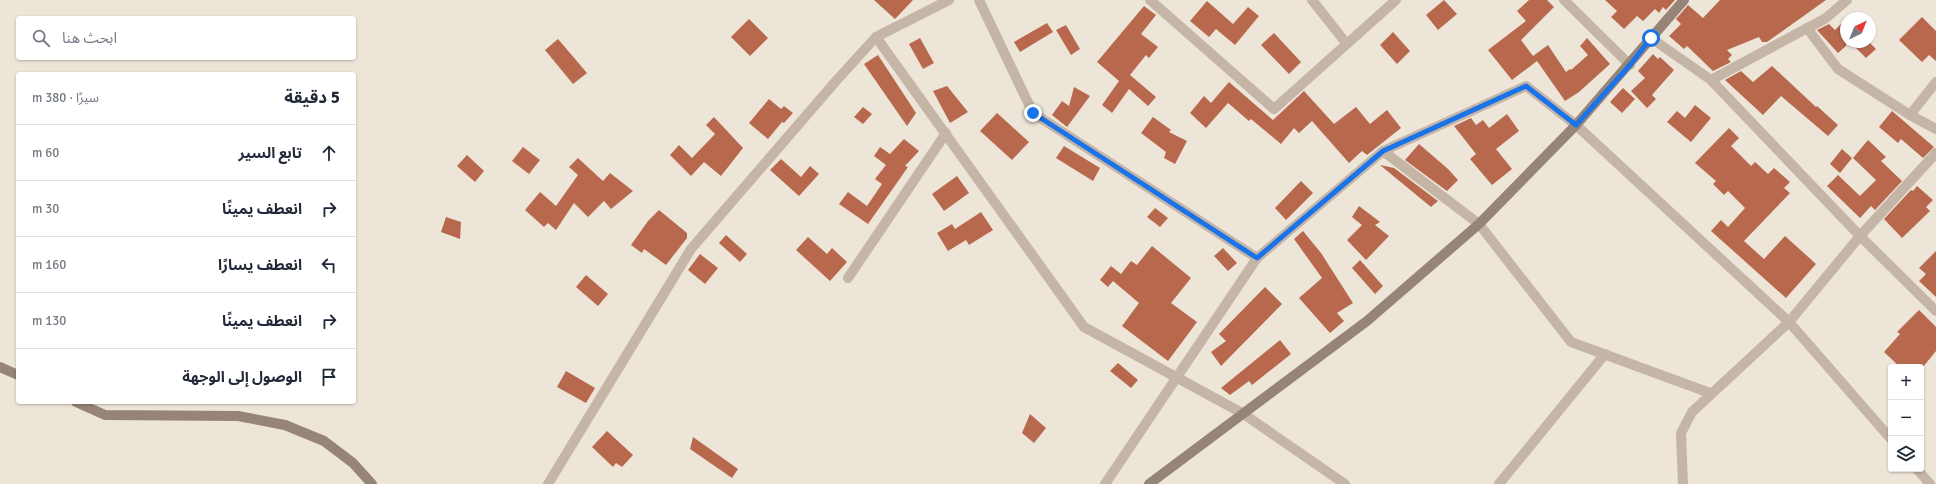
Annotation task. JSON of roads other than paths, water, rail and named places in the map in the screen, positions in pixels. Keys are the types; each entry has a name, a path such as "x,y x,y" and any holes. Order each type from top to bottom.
{"street":[{"path":"548,484 691,249 836,81 876,37 949,0"},
{"path":"979,0 1033,113 1257,258"},
{"path":"1150,0 1274,109 1346,43 1396,0"},
{"path":"1312,0 1346,43"},
{"path":"1564,0 1630,65"},
{"path":"1149,484 1367,321 1479,224 1576,125 1630,65 1684,0"},
{"path":"1711,80 1826,18 1847,0"},
{"path":"1807,28 1838,70 1910,115 1936,129"},
{"path":"876,37 1084,327 1242,413 1345,484"},
{"path":"1651,38 1711,80 1860,236 1936,311"},
{"path":"1910,115 1936,82"},
{"path":"1105,484 1257,258 1383,151 1526,86 1576,125 1789,322 1888,436"},
{"path":"848,278 946,134"},
{"path":"1383,151 1479,224 1571,342 1710,393"},
{"path":"1683,484 1681,433 1692,412 1710,393 1789,322 1860,236 1936,153"},
{"path":"1499,484 1605,354"},
{"path":"0,367 16,374"},
{"path":"80,404 105,415 238,416 285,424 324,440 353,462 372,484"},
{"path":"1920,472 1930,484"}]}
